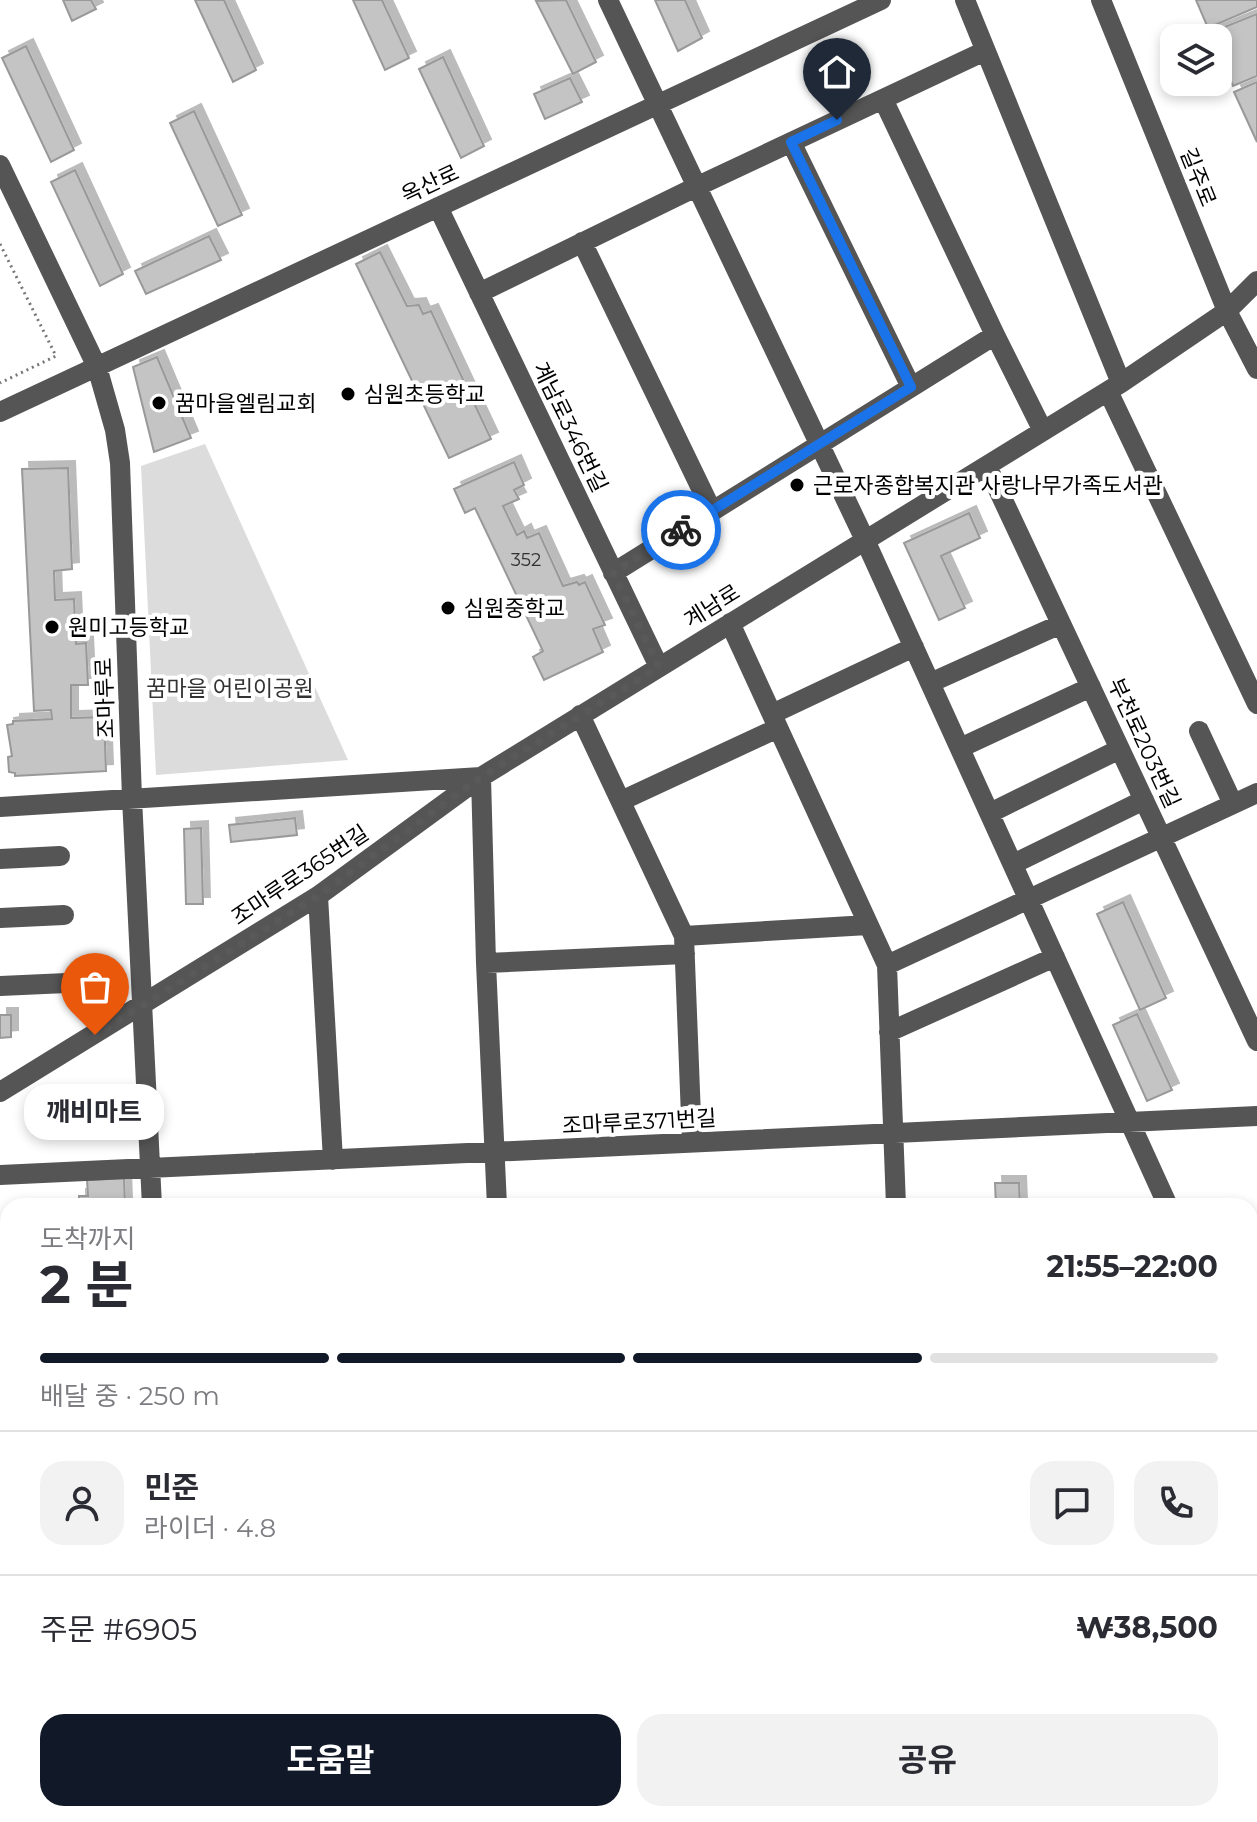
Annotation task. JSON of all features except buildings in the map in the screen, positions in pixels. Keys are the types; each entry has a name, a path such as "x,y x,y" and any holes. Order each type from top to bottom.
{"street":[{"path":"608,0 865,540 1164,1198"},
{"path":"965,0 1115,387 1257,704"},
{"name":"길주로","path":"1101,0 1227,311 1257,369"},
{"name":"옥산로","path":"0,412 867,3"},
{"path":"479,293 985,51"},
{"path":"883,99 1043,431"},
{"path":"791,142 911,387"},
{"name":"조마루로","path":"0,165 97,367 115,430 120,463 152,1198"},
{"name":"계남로346번길","path":"438,207 659,667"},
{"path":"582,242 712,511"},
{"name":"계남로","path":"0,807 481,777 1115,387 1227,311 1257,281"},
{"path":"613,573 995,335"},
{"name":"부천로203번길","path":"987,466 1257,1041"},
{"path":"730,623 887,965 896,1198"},
{"path":"930,683 1061,624"},
{"path":"621,801 914,647"},
{"path":"960,748 1091,687"},
{"path":"580,715 684,945 692,1143"},
{"path":"1199,731 1233,804"},
{"path":"990,813 1120,749"},
{"path":"481,777 497,1198"},
{"name":"조마루로365번길","path":"0,1092 318,896 481,777"},
{"path":"887,965 1257,793"},
{"path":"1013,864 1144,800"},
{"path":"0,859 60,856"},
{"path":"318,896 333,1160"},
{"path":"0,918 64,915"},
{"path":"486,963 593,959 684,945 868,925"},
{"path":"889,1032 1055,957"},
{"path":"0,986 89,982"},
{"name":"조마루로371번길","path":"0,1175 1257,1116"}],"path":[{"path":"0,244 56,356 0,383"}],"green space":[{"name":"꿈마을 어린이공원","path":"205,444 348,760 156,775 141,466"}],"way so far":[{"path":"95,1035 318,896 481,777 659,667 613,573 681,530"}],"place":[{"name":"심원초등학교","path":"348,394"},
{"name":"꿈마을엘림교회","path":"159,403"},
{"name":"근로자종합복지관 사랑나무가족도서관","path":"797,485"},
{"name":"심원중학교","path":"448,608"},
{"name":"원미고등학교","path":"52,627"},
{"name":"깨비마트","path":"95,1035"}],"route":[{"path":"681,530 911,387 791,142 837,120"}]}
